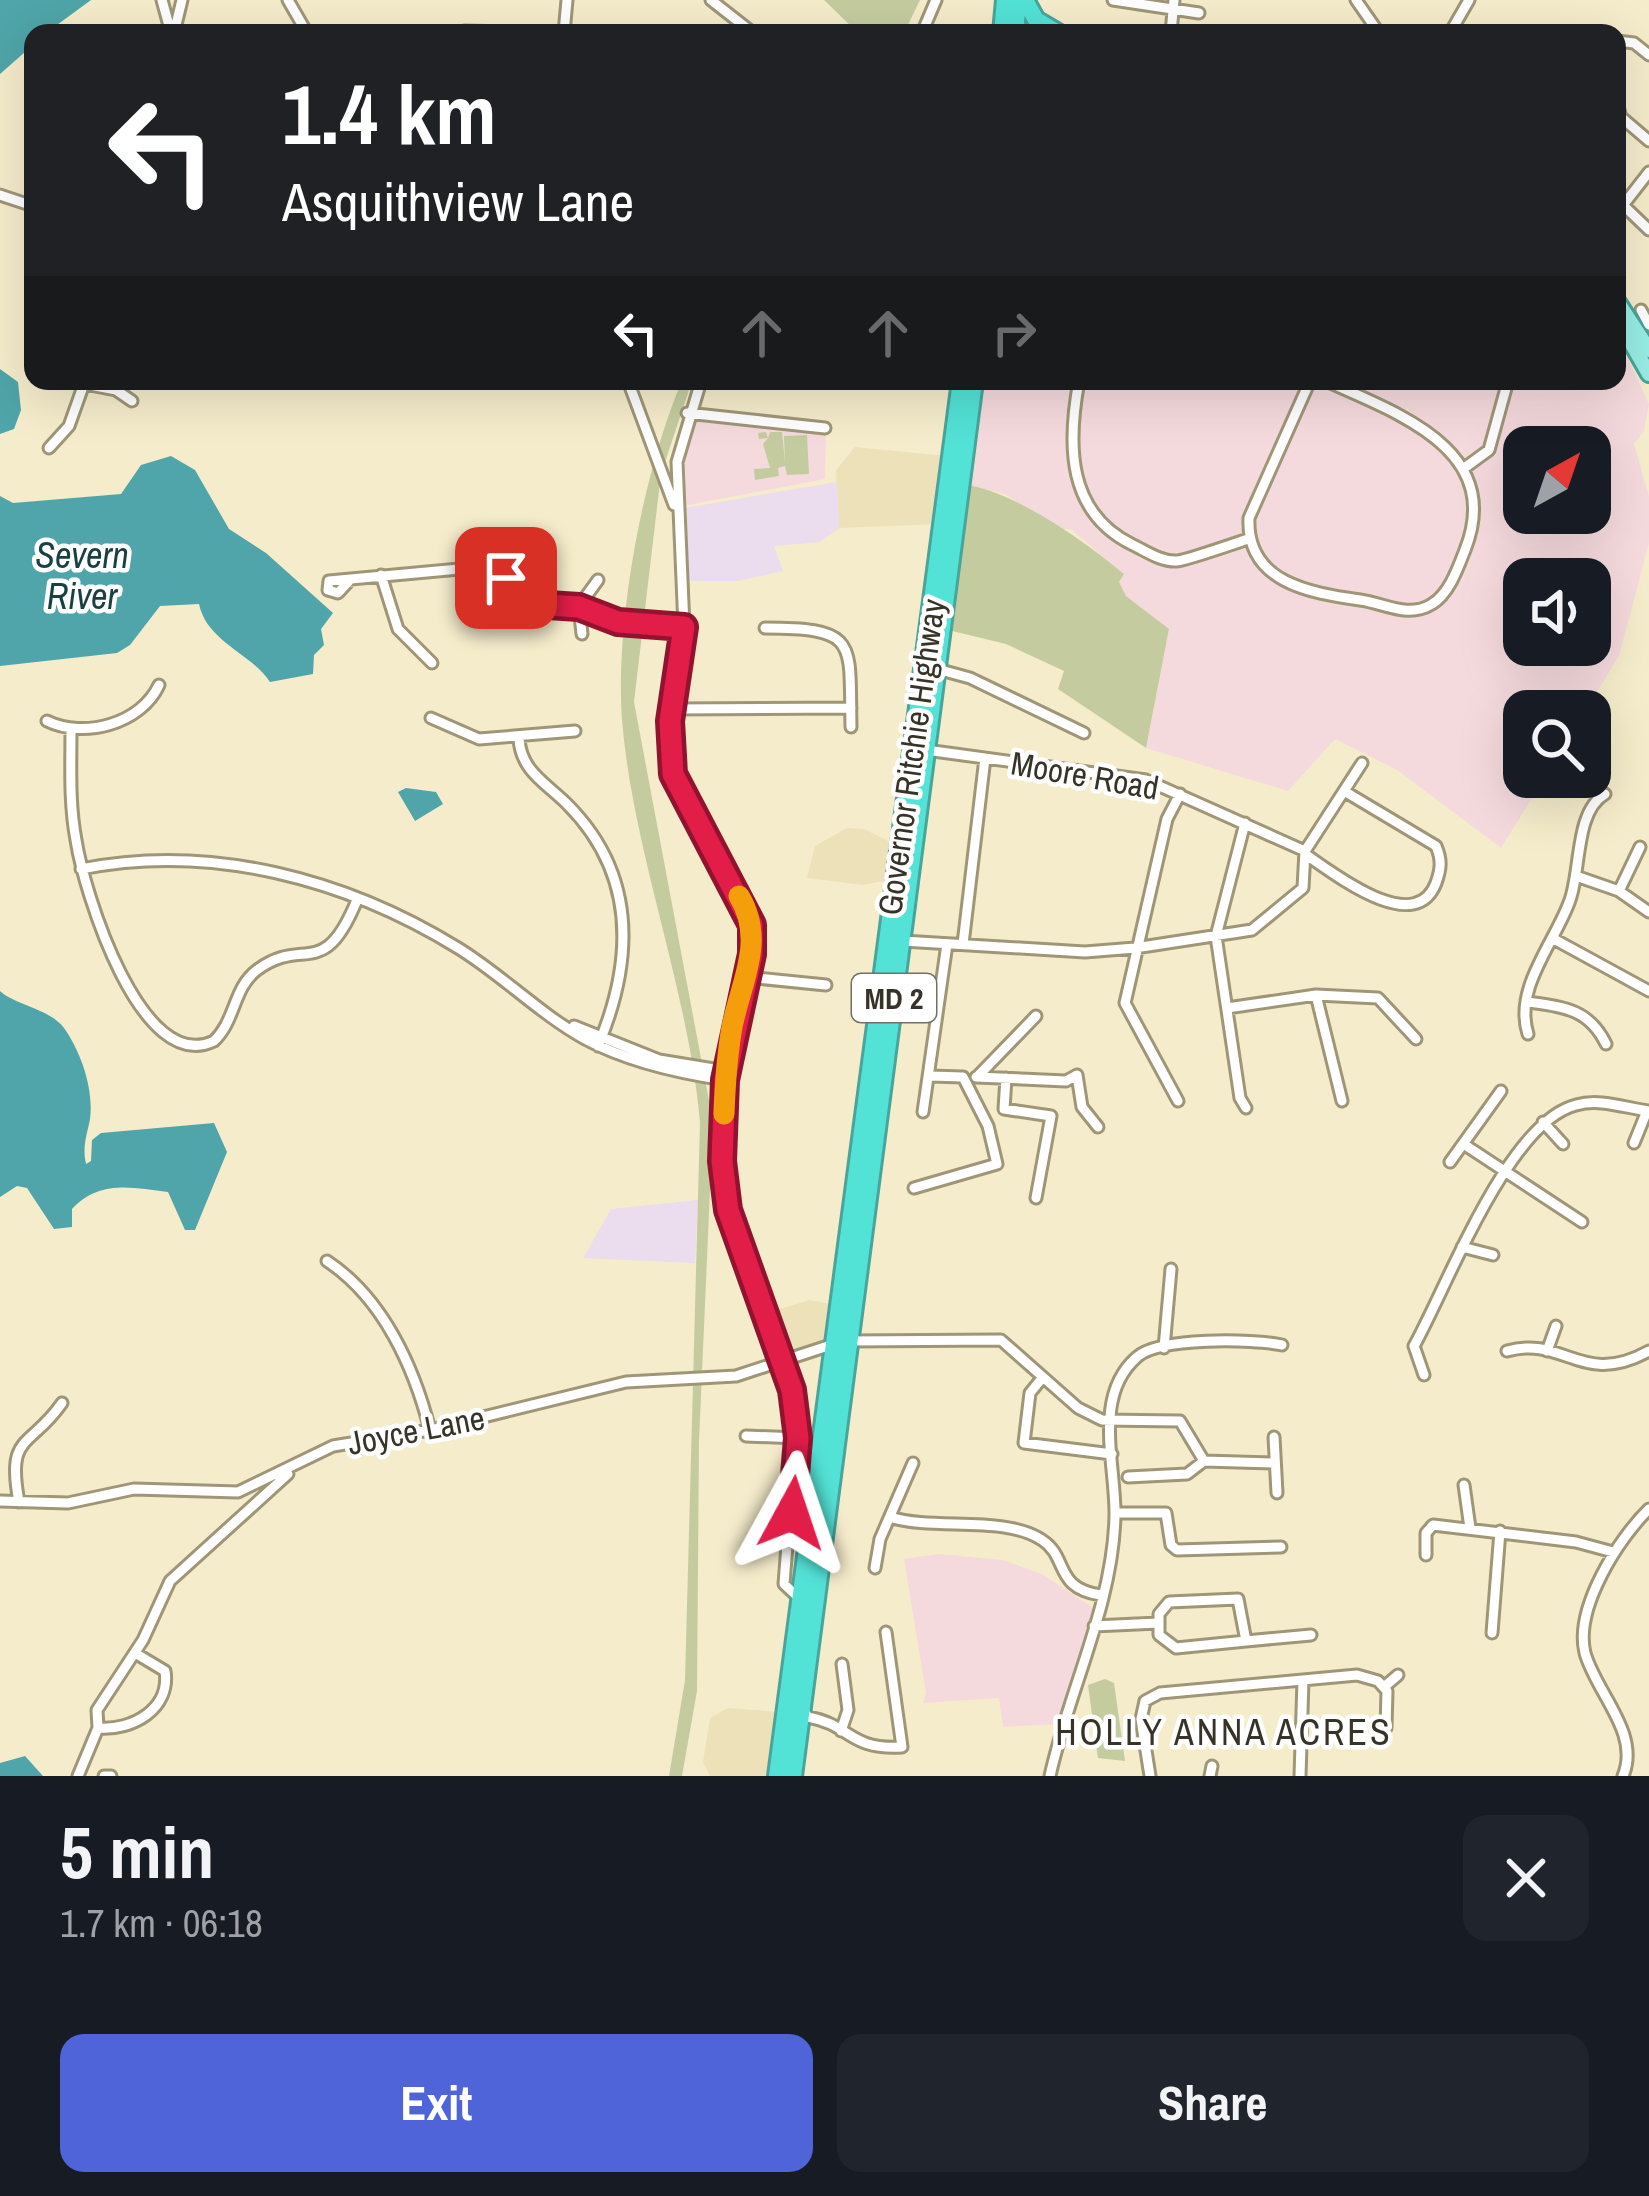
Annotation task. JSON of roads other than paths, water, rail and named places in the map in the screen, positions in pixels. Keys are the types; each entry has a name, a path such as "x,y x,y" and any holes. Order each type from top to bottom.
{"highway":[{"path":"1021,0 1043,24"},
{"name":"Governor Ritchie Highway","path":"777,1776 841,1342 927,696 960,390"},
{"name":"Governor Ritchie Highway","path":"841,1342 840,1302 881,1039 902,941 926,750 927,696 937,669 973,390"},
{"path":"793,1776 845,1370 841,1342"},
{"path":"801,1599 812,1615"}],"main road":[{"path":"1626,318 1649,374"}],"street":[{"path":"711,0 742,24"},
{"path":"1113,0 1174,6 1199,14"},
{"path":"1626,201 1649,172"},
{"path":"1641,310 1649,326"},
{"path":"49,448 69,426 82,390"},
{"path":"116,390 132,401"},
{"path":"631,390 680,520"},
{"path":"697,390 677,462 684,627 671,709 671,763 680,796 752,925 726,1076 724,1197 781,1358 798,1438 784,1584 801,1599"},
{"path":"1078,390 1071,444 1077,480 1099,524 1164,560 1180,562 1209,547 1248,539"},
{"path":"1306,390 1249,518 1248,539 1271,572 1310,595 1410,610 1430,606 1448,587 1471,532 1472,510 1463,469 1424,428 1345,390"},
{"path":"1463,469 1489,450 1506,390"},
{"path":"687,413 825,428"},
{"path":"661,466 677,462"},
{"path":"350,580 489,568 532,604 579,607 618,622 684,627"},
{"path":"382,574 398,629 432,663"},
{"path":"581,634 579,607 598,580"},
{"path":"766,628 824,630 842,642 850,660 851,727"},
{"path":"937,669 970,679 1084,733"},
{"path":"47,722 71,728 111,724 152,700 158,685"},
{"path":"671,709 851,708"},
{"path":"431,718 478,739 575,731"},
{"path":"71,728 70,803 81,869 104,939 161,1031 193,1047 224,1032 244,983 261,967 310,956 337,940 358,900"},
{"path":"518,739 528,770 594,838 622,899 622,979 600,1042"},
{"name":"Moore Road","path":"926,750 1146,780 1305,853 1344,881 1399,905 1421,902 1433,890 1441,862 1436,846 1344,791"},
{"path":"963,944 986,758"},
{"path":"902,941 1085,952 1252,929 1303,888 1305,853 1362,763"},
{"path":"1178,1101 1125,1003 1167,819 1180,794"},
{"path":"1528,1034 1528,1002 1576,876 1587,819 1602,798"},
{"path":"1245,823 1216,936 1240,1098 1246,1108"},
{"path":"1619,891 1640,847"},
{"path":"81,869 137,858 190,859 296,877 432,932 600,1042 658,1063 726,1076"},
{"path":"1576,876 1619,891 1649,911"},
{"path":"1552,938 1649,991"},
{"path":"923,1112 947,944"},
{"path":"746,977 826,986"},
{"path":"1227,1008 1316,995 1378,998 1416,1039"},
{"path":"1316,995 1342,1100"},
{"path":"1528,1002 1574,1009 1590,1018 1606,1045"},
{"path":"976,1077 1036,1016"},
{"path":"930,1076 1066,1081 1077,1075 1082,1107 1098,1127"},
{"path":"914,1188 997,1164 988,1126 963,1078"},
{"path":"1006,1078 1004,1109 1052,1116 1036,1198"},
{"path":"1450,1162 1501,1090"},
{"path":"1424,1375 1414,1346 1462,1247 1543,1122 1578,1104 1648,1111 1634,1143"},
{"path":"1543,1122 1563,1144"},
{"path":"1465,1145 1582,1222"},
{"path":"1462,1247 1493,1256"},
{"path":"327,1261 376,1306 406,1361 430,1430"},
{"path":"1164,1348 1171,1269"},
{"path":"1547,1351 1556,1326"},
{"name":"Joyce Lane","path":"0,1502 68,1503 134,1490 238,1492 289,1472 333,1446 430,1430 626,1382 736,1376 841,1342 1001,1340 1078,1408 1109,1421"},
{"path":"1050,1776 1101,1595 1115,1513 1109,1421 1114,1396 1133,1359 1164,1348 1244,1340 1282,1345"},
{"path":"1508,1351 1529,1345 1579,1363 1614,1366 1649,1351"},
{"path":"1043,1377 1030,1393 1024,1443 1112,1454"},
{"path":"19,1502 13,1470 22,1439 62,1402"},
{"path":"1109,1421 1180,1421 1204,1461"},
{"path":"746,1436 798,1438"},
{"path":"1274,1438 1277,1493"},
{"path":"0,1458 13,1470"},
{"path":"1128,1478 1187,1474 1204,1461 1276,1463"},
{"path":"874,1568 913,1463"},
{"path":"78,1776 98,1728 97,1710 135,1653 176,1573 289,1472"},
{"path":"1464,1485 1470,1528"},
{"path":"1623,1776 1628,1745 1583,1641 1613,1552 1649,1509"},
{"path":"1115,1513 1166,1513 1171,1545 1177,1550 1281,1547"},
{"path":"890,1516 914,1525 1025,1533 1045,1541 1068,1581 1084,1593 1101,1595"},
{"path":"1426,1555 1426,1533 1433,1526 1500,1532 1613,1552"},
{"path":"1492,1633 1500,1532"},
{"path":"1246,1641 1242,1604 1236,1599 1172,1601 1162,1609 1159,1635 1173,1648 1311,1635"},
{"path":"1094,1626 1158,1623"},
{"path":"798,1736 809,1724 841,1731 867,1747 902,1747 886,1632"},
{"path":"98,1728 146,1717 162,1700 165,1671 135,1653"},
{"path":"841,1731 848,1710 842,1664"},
{"path":"1150,1776 1141,1719 1152,1696 1358,1675 1384,1687 1391,1705 1386,1728"},
{"path":"1384,1687 1398,1675"},
{"path":"1303,1680 1305,1775"},
{"path":"802,1708 808,1717 834,1722 841,1731"}],"water":[{"path":"0,0 91,0 58,24 24,24 24,53 0,74"},
{"path":"0,369 18,382 21,410 14,429 0,434"},
{"name":"Severn River","path":"171,456 195,470 229,529 266,553 333,613 321,629 324,645 314,655 313,674 270,682 220,638 199,604 160,606 130,645 117,653 0,666 0,496 13,503 121,494 141,465"},
{"path":"406,788 436,792 443,804 415,821 398,792"},
{"path":"0,991 58,1022 76,1048 90,1096 86,1164 91,1161 92,1140 101,1133 214,1123 227,1152 195,1230 185,1230 168,1192 128,1188 93,1193 72,1209 72,1227 54,1229 27,1188 17,1186 0,1197"},
{"path":"25,1756 43,1776 0,1776 0,1763"}],"district":[{"name":"HOLLY ANNA ACRES","path":"1224,1732"}]}
